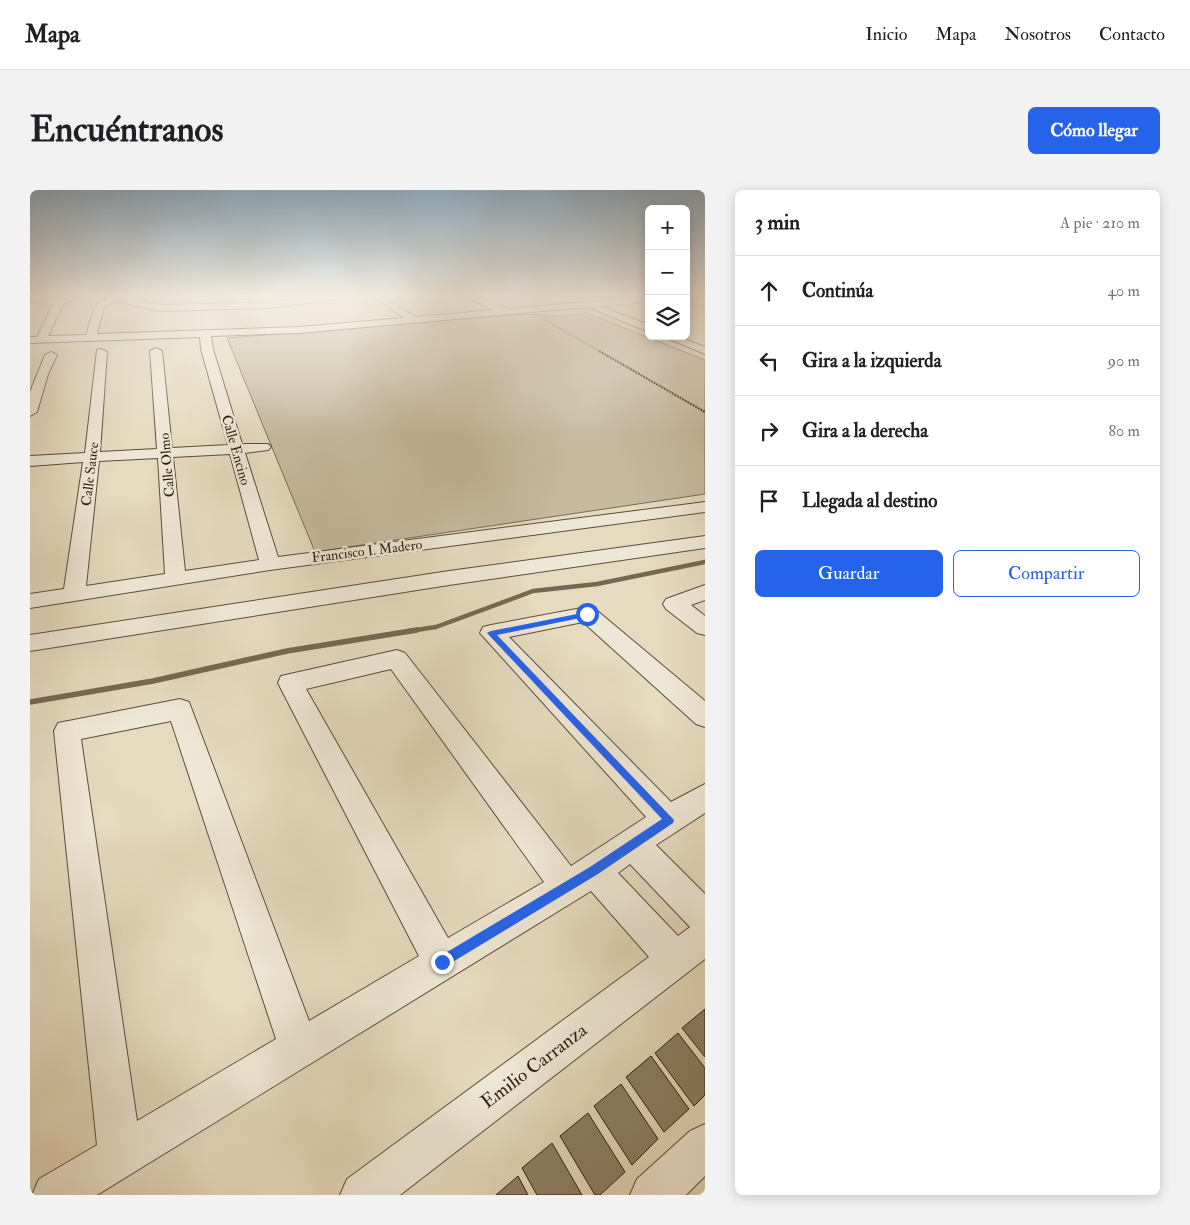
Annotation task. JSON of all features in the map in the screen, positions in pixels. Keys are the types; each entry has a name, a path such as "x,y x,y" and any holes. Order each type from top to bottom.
{"street":[{"path":"188,342 203,344 211,342"},
{"path":"683,342 702,349"},
{"name":"Calle Encino","path":"203,344 270,564"},
{"name":"Calle Olmo","path":"155,351 166,453 176,579"},
{"name":"Calle Sauce","path":"74,595 92,457 101,352"},
{"path":"30,412 36,375 55,354 37,356"},
{"path":"30,461 263,448"},
{"name":"Francisco I. Madero","path":"30,601 270,564 705,507"},
{"path":"30,642 449,578 705,542"},
{"path":"705,592 674,604 705,627"},
{"path":"670,820 491,633 587,614 705,716"},
{"path":"442,962 290,683 397,659 580,879 690,948"},
{"path":"120,1155 67,731 180,709 299,1048"},
{"path":"55,1195 580,879 632,843 705,797"},
{"path":"632,843 705,918"},
{"name":"Emilio Carranza","path":"363,1195 690,948"},
{"path":"653,1195 705,1146"}],"path":[{"path":"584,342 705,412"}],"shaded area":[{"path":"229,342 660,342 705,360 705,494 315,552"}],"building":[{"path":"705,1009 705,1057 682,1028"},
{"path":"678,1033 705,1068 705,1095 694,1106 655,1053"},
{"path":"651,1056 689,1109 664,1132 626,1077"},
{"path":"621,1084 658,1139 632,1165 594,1106"},
{"path":"588,1113 625,1172 600,1195 595,1195 560,1136"},
{"path":"552,1143 582,1195 537,1195 522,1168"},
{"path":"518,1176 528,1195 496,1195"}],"waterway":[{"path":"409,631 436,627 533,591 597,584 705,562"},
{"path":"30,702 153,681 287,651 417,630"}],"route":[{"path":"442,962 594,871 632,843 670,820 491,633 587,614"}]}
